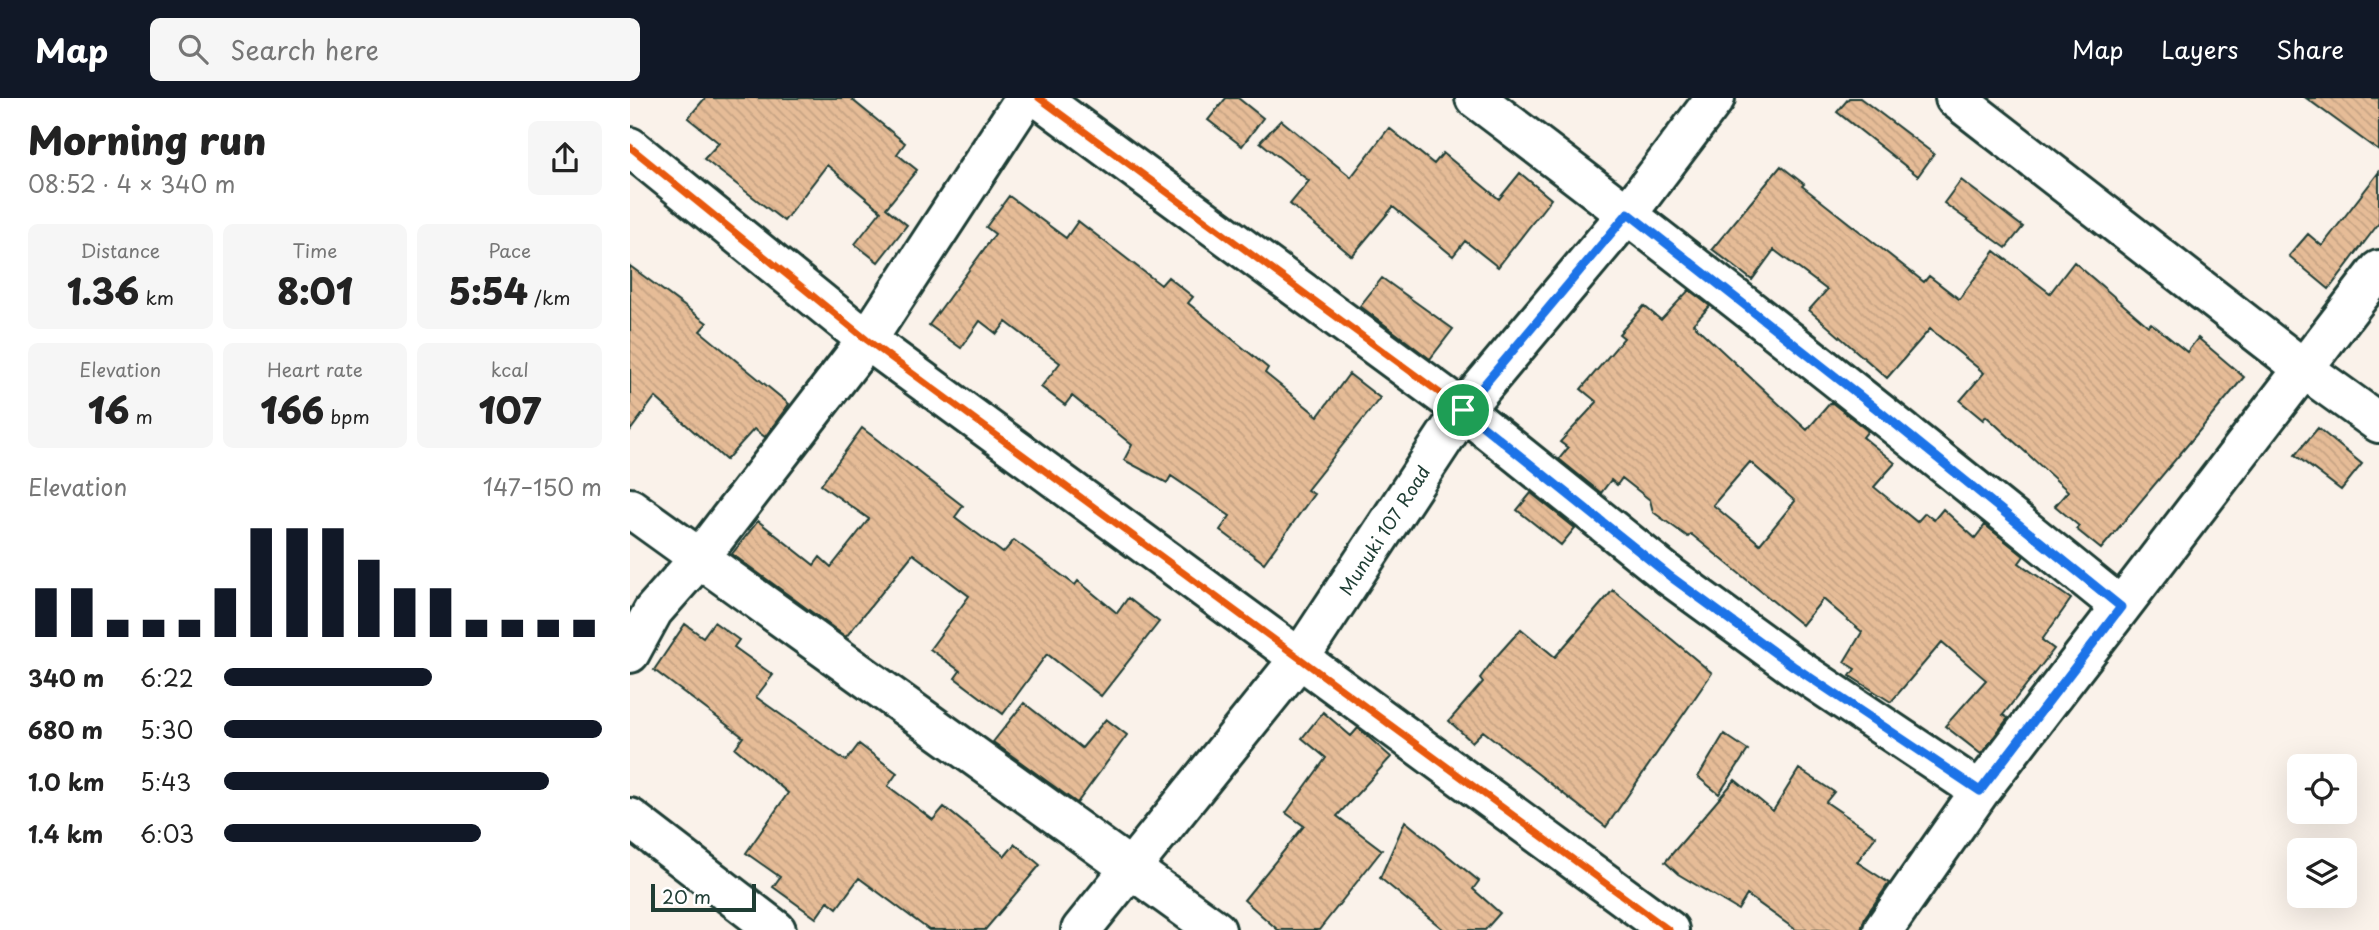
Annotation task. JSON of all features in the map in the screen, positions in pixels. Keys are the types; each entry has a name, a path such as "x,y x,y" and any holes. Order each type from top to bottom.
{"street":[{"path":"630,653 653,611 698,560 867,340 1024,98"},
{"path":"1039,98 1463,410 1671,577 1793,666 1980,791"},
{"path":"1475,98 1628,213 1883,414 2121,607"},
{"name":"Munuki 107 Road","path":"1081,930 1299,659 1463,410 1628,213 1715,98"},
{"path":"1955,98 2304,369 2379,423"},
{"path":"630,147 867,340 1669,930"},
{"path":"1883,930 1980,791 2379,270"},
{"path":"630,508 698,560 1216,930"},
{"path":"630,818 776,930"}],"building":[{"path":"705,98 850,98 905,143 897,154 917,170 886,208 907,225 878,262 855,244 881,211 827,165 784,221 704,159 719,143 688,118"},
{"path":"1226,98 1238,98 1263,118 1242,146 1208,120"},
{"path":"1849,98 1860,98 1934,154 1918,176 1837,112"},
{"path":"2306,98 2379,98 2379,151"},
{"path":"1281,120 1351,177 1389,128 1434,164 1443,153 1499,199 1520,173 1551,199 1498,267 1465,241 1453,256 1393,207 1352,256 1290,204 1309,181 1260,142"},
{"path":"1781,166 1804,184 1802,186 1924,282 1929,276 1959,299 1995,251 2050,293 2074,262 2148,326 2151,323 2187,352 2198,338 2244,377 2101,549 2076,529 2079,526 2055,506 2068,491 1986,416 1983,420 1960,401 1984,373 1930,329 1887,378 1809,310 1827,290 1774,250 1752,280 1712,249"},
{"path":"2379,172 2379,223 2329,289 2289,256 2308,234 2322,246"},
{"path":"1961,180 2023,227 2006,248 1944,203"},
{"path":"1009,196 1066,238 1078,221 1161,285 1168,277 1193,297 1188,303 1268,368 1265,373 1318,416 1349,374 1380,398 1307,490 1314,494 1264,563 1220,530 1230,516 1171,476 1167,483 1124,460 1132,445 1072,396 1065,405 1041,387 1060,363 1006,322 997,334 980,321 961,348 929,325 995,234 986,227"},
{"path":"630,266 707,323 700,331 789,404 765,437 754,429 726,460 655,397 630,431"},
{"path":"1382,278 1453,329 1430,359 1360,306"},
{"path":"1689,290 1710,306 1693,324 1807,430 1831,402 1868,431 1863,437 1895,463 1874,487 1917,522 1925,513 1934,520 1943,509 1975,538 1985,525 2024,556 2019,563 2071,599 2042,640 2054,649 2003,715 2008,718 1981,754 1945,726 1986,680 1942,642 1891,702 1850,676 1855,669 1844,662 1862,632 1823,599 1802,625 1691,534 1688,537 1653,512 1650,500 1622,478 1617,485 1611,480 1601,493 1559,459 1568,448 1560,442 1597,402 1581,389 1624,338 1619,334 1644,306 1661,320","holes":["1750,462 1795,501 1760,544 1713,505"]},
{"path":"862,428 963,506 955,517 1003,553 1014,540 1075,585 1078,581 1117,613 1128,598 1159,622 1101,696 1047,654 1003,714 955,678 960,671 930,649 969,596 913,554 846,637 732,554 758,521 814,565 820,557 831,567 869,519 821,485"},
{"path":"2318,428 2362,464 2341,490 2295,455"},
{"path":"1531,493 1575,528 1561,545 1517,510"},
{"path":"1613,590 1712,673 1606,827 1483,731 1472,742 1449,721 1483,682 1480,678 1521,629 1555,657"},
{"path":"714,622 739,640 734,647 773,675 756,697 846,761 859,744 897,773 888,786 933,820 944,807 1005,856 1015,844 1040,865 985,930 929,930 859,878 837,908 828,901 816,918 773,887 780,877 746,853 788,793 735,748 743,737 654,670 685,624 703,637"},
{"path":"1024,703 1082,748 1106,719 1127,735 1077,803 993,742"},
{"path":"1323,712 1351,736 1358,728 1391,757 1337,816 1382,850 1319,930 1278,930 1244,900 1304,826 1286,813 1326,758 1302,738"},
{"path":"1724,734 1748,750 1719,794 1698,777"},
{"path":"1799,769 1834,792 1826,802 1876,836 1857,862 1889,883 1865,917 1861,930 1796,930 1747,895 1738,910 1678,874 1665,862 1735,780 1773,811"},
{"path":"1405,821 1479,881 1473,889 1500,913 1485,930 1444,930 1380,878"}],"cycle path":[{"path":"1039,98 1463,410 1671,577 1793,666 1980,791"},
{"path":"630,147 867,340 1669,930"}],"route":[{"path":"1628,213 1883,414 2121,607 1980,791 1793,666 1671,577 1463,410 1628,213"}]}
